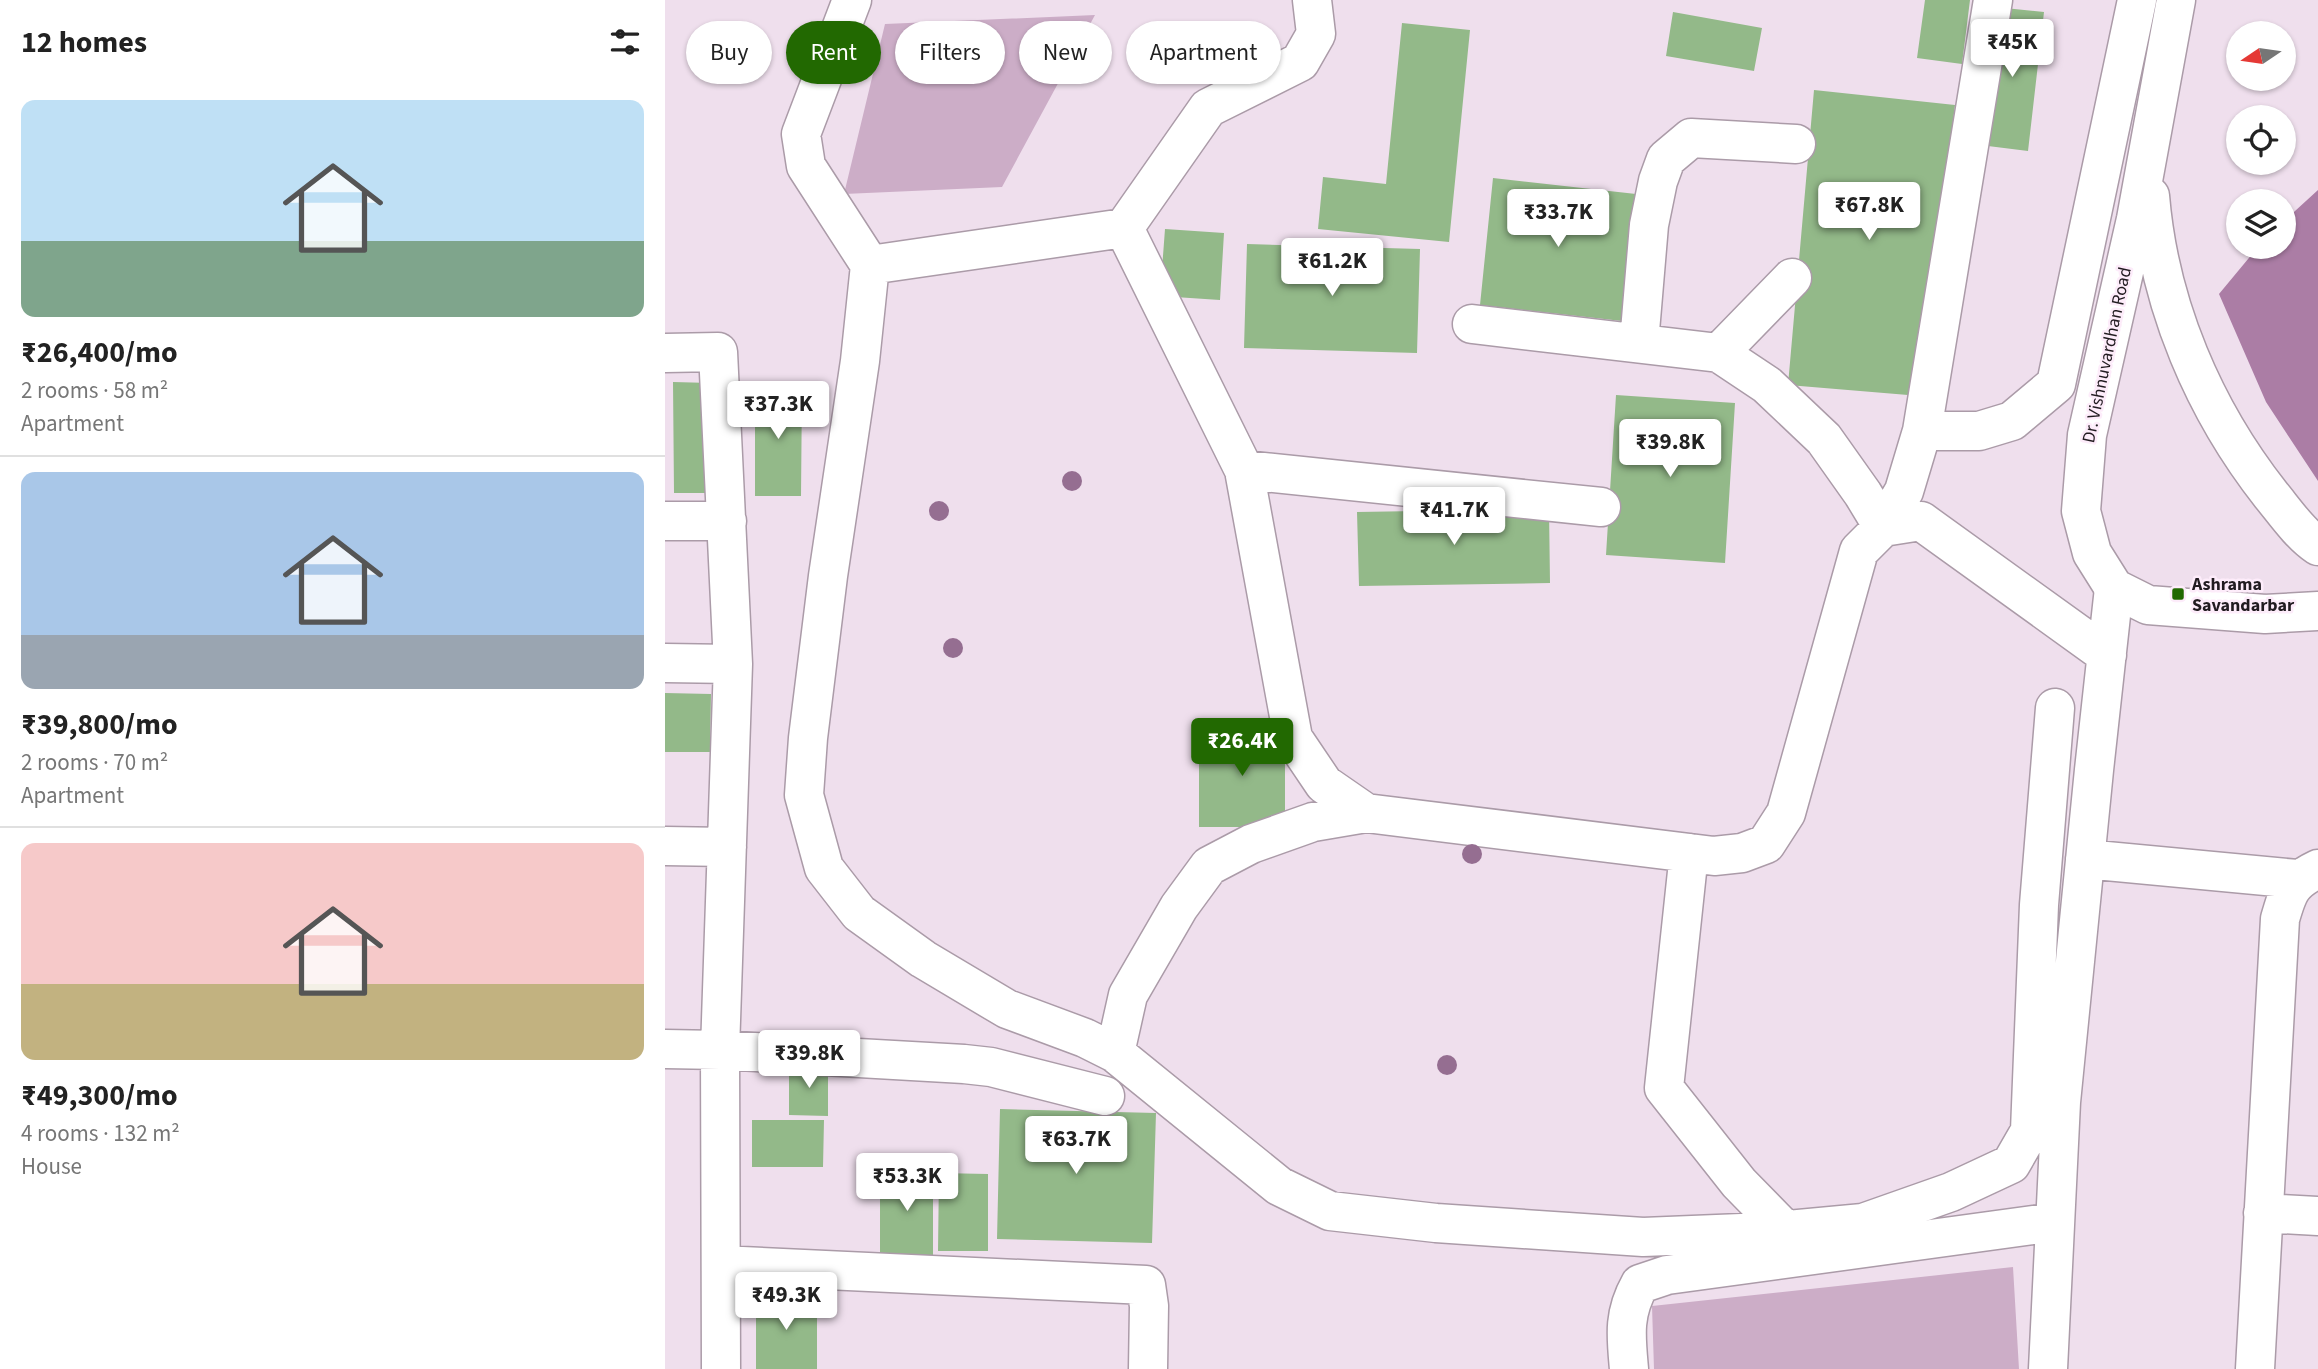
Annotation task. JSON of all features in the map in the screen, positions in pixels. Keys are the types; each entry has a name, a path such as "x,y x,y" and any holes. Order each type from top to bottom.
{"street":[{"path":"852,0 801,134 806,166 870,265 860,361 828,576 807,749 804,795 824,868 859,913 923,959 1007,1009 1085,1038 1115,1053 1279,1186 1330,1211 1436,1223 1643,1237 1786,1231 1863,1223 1951,1192 2011,1164 2030,1131 2039,905 2055,708"},
{"path":"870,265 1124,228 1208,108 1300,62 1316,34 1312,0"},
{"path":"1115,1053 1128,996 1179,907 1209,866 1251,844 1313,822 1366,813 1714,856 1742,853 1766,844 1786,813 1859,551 1883,527 1903,491 1922,431 1993,0"},
{"path":"1922,431 1979,431 2012,421 2056,384 2137,0"},
{"name":"Dr. Vishnuvardhan Road","path":"2114,588 2092,553 2081,511 2086,448 2147,159 2176,0"},
{"path":"1639,343 1649,225 1658,181 1666,159 1691,138 1796,144"},
{"name":"Dr. Vishnuvardhan Road","path":"2147,159 2158,253 2169,299 2203,387 2225,429 2252,470 2282,509 2318,546"},
{"path":"1124,228 1244,470 1293,738 1324,784 1366,813"},
{"path":"1719,353 1792,278"},
{"path":"1472,324 1719,353 1767,385 1824,439 1883,527"},
{"path":"665,353 717,352 727,521 733,664 720,1049 721,1369"},
{"path":"1244,470 1601,507"},
{"path":"665,521 727,521"},
{"path":"1883,527 1921,521 2107,655"},
{"path":"2048,1369 2061,1102 2114,588 2148,605 2265,614 2318,611"},
{"path":"665,663 733,664"},
{"path":"665,846 727,847"},
{"path":"1689,853 1664,1088 1739,1182 1786,1231"},
{"path":"2085,859 2308,874"},
{"path":"2255,1369 2280,919 2286,895 2308,874"},
{"path":"665,1049 720,1049 964,1064 991,1067 1105,1096"},
{"path":"2263,1213 2318,1216"},
{"path":"1629,1369 1626,1327 1630,1301 1640,1284 1667,1275 2056,1222"},
{"path":"720,1265 1146,1285 1149,1306 1148,1369"}],"shaded area":[{"path":"1095,15 1092,21 1019,21 1019,84 1058,84 1002,187 844,194 871,84 881,84 881,41 885,24 895,24 895,84 1005,84 1005,21 955,21"},
{"path":"2318,190 2318,481 2266,402 2219,294 2248,259 2296,259 2296,210"},
{"path":"2013,1267 2019,1369 1654,1369 1652,1306"}],"building":[{"path":"1925,0 1970,0 1962,64 1917,58"},
{"path":"1995,7 2044,12 2028,151 1980,145"},
{"path":"1673,12 1762,28 1754,71 1666,56"},
{"path":"1402,23 1470,30 1449,242 1318,229 1323,177 1386,184"},
{"path":"1814,90 1955,105 1920,396 1788,385"},
{"path":"1493,178 1636,194 1622,321 1480,305"},
{"path":"1165,229 1224,233 1220,300 1160,296"},
{"path":"1247,244 1420,249 1417,353 1244,348"},
{"path":"673,382 711,383 711,493 674,493"},
{"path":"755,385 802,386 801,496 755,496"},
{"path":"1616,395 1735,403 1725,563 1606,555"},
{"path":"1549,509 1550,583 1359,586 1357,512"},
{"path":"665,693 711,694 710,752 665,752"},
{"path":"1199,730 1285,730 1285,827 1199,827"},
{"path":"789,1065 828,1066 828,1116 789,1115"},
{"path":"1000,1109 1156,1113 1152,1243 997,1239"},
{"path":"752,1120 824,1120 823,1167 752,1167"},
{"path":"880,1171 933,1171 933,1255 880,1255"},
{"path":"939,1173 988,1174 988,1251 938,1251"},
{"path":"756,1294 817,1295 817,1369 756,1369"}],"place":[{"name":"Ashrama Savandarbar","path":"2178,594"}]}
